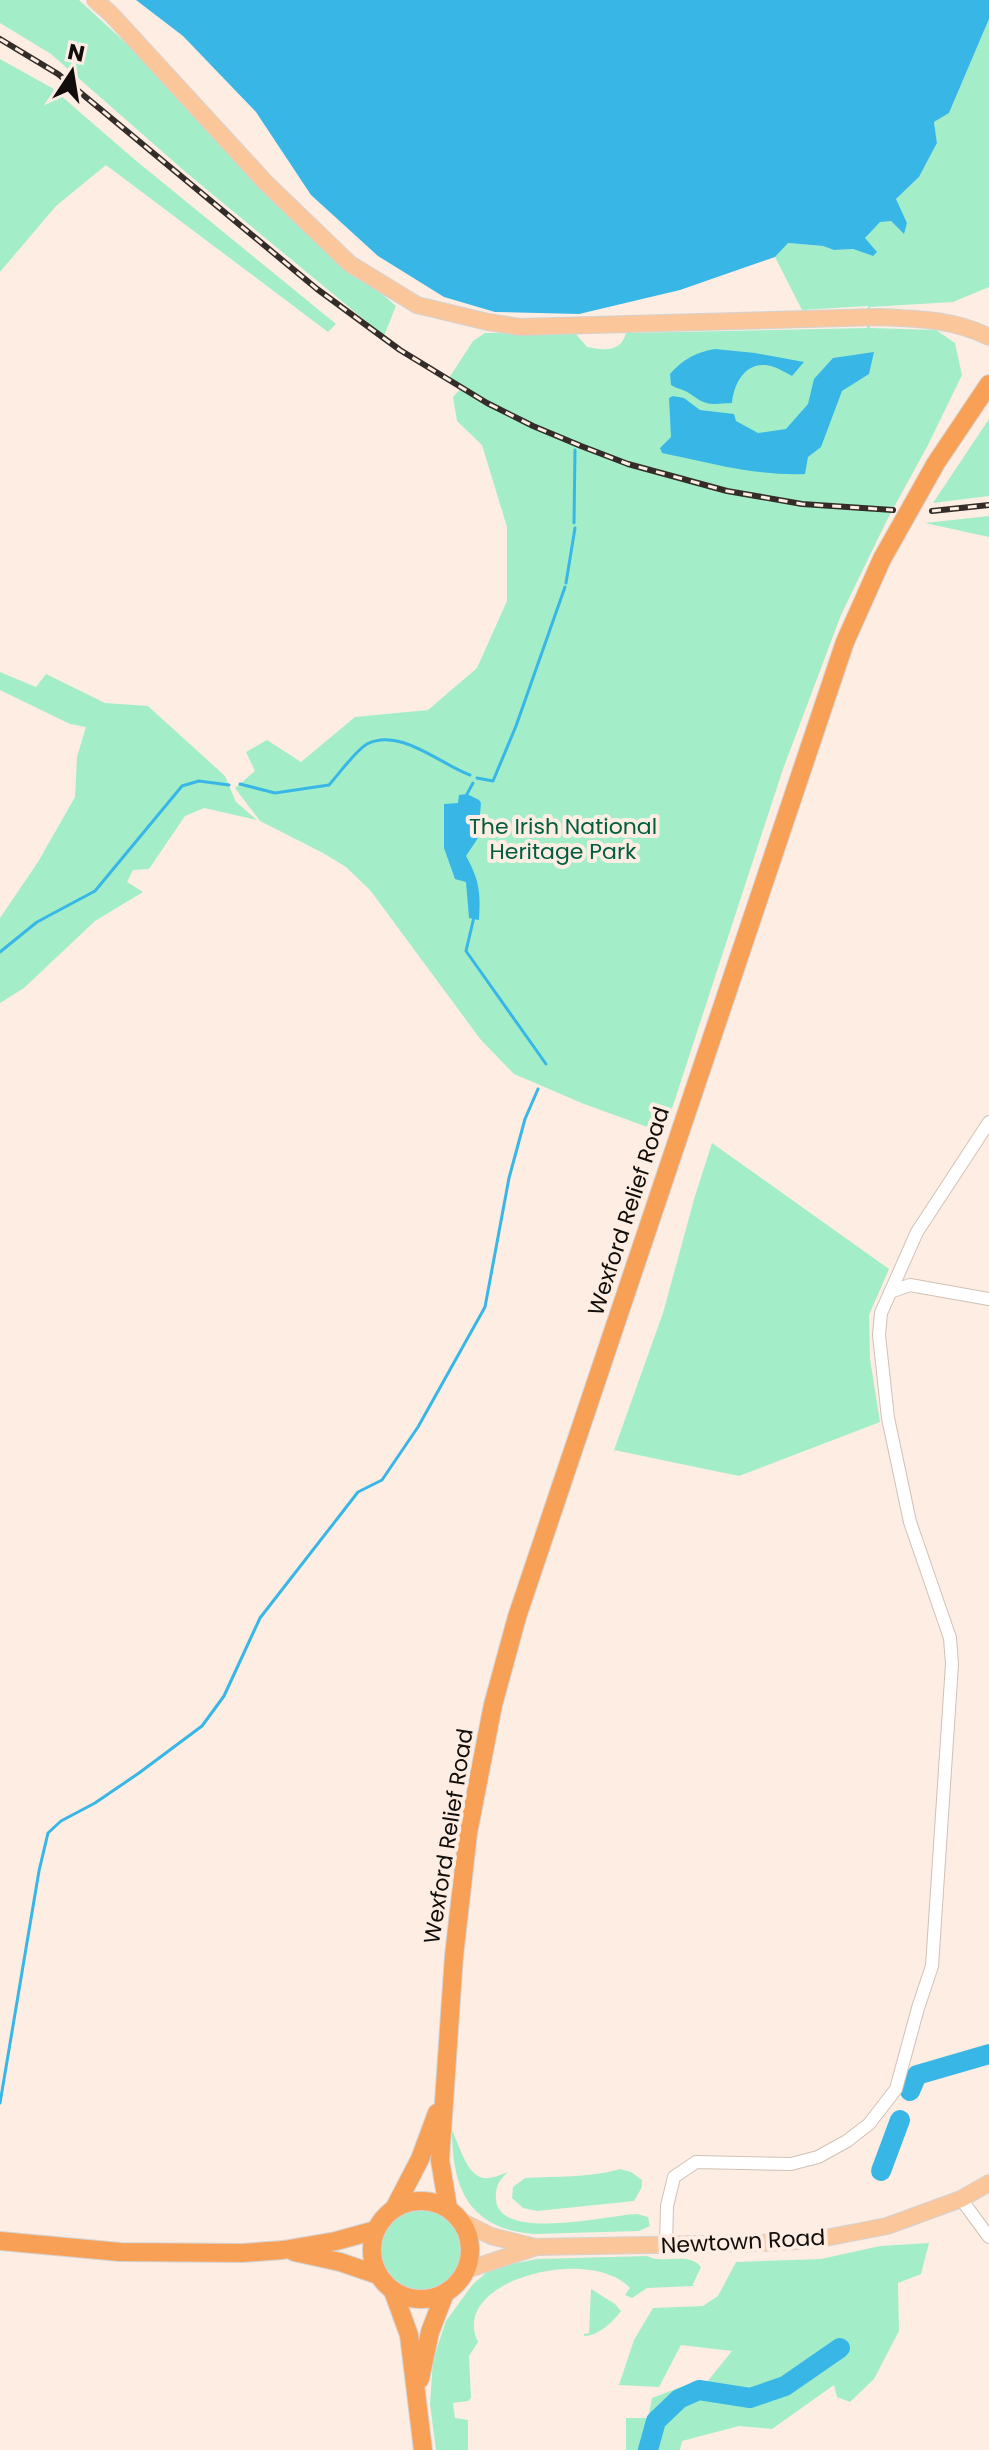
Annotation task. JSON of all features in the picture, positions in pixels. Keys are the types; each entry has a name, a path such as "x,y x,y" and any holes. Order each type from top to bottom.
{"highway":[{"name":"Wexford Relief Road","path":"454,2214 440,2160 454,1956 468,1833 493,1705 517,1617 845,642 882,559 936,463 989,384"},
{"name":"Wexford Relief Road","path":"394,2209 420,2159 445,2094"},
{"path":"393,2291 414,2299 430,2299 445,2293 461,2279 466,2270 469,2237 454,2214 431,2201 410,2202 394,2209 383,2218 376,2230 372,2253 378,2275 393,2291 409,2335 423,2450"},
{"path":"0,2241 120,2252 242,2253 336,2241 376,2230"},
{"path":"283,2250 340,2262 378,2275"},
{"path":"417,2394 430,2332 445,2293"}],"main road":[{"path":"95,0 266,183 350,264 417,305 520,327 879,317 938,320 964,326 989,337"},
{"name":"Newtown Road","path":"454,2214 491,2236 535,2247 815,2240 887,2226 961,2199 989,2183"},
{"name":"Newtown Road","path":"466,2270 535,2247"}],"street":[{"path":"666,2245 667,2206 674,2177 696,2162 791,2164 818,2157 869,2124 896,2089 932,1966 952,1664 950,1638 910,1522 888,1418 879,1335 881,1313 917,1232 989,1122"},
{"path":"890,1292 910,1285 989,1299"},
{"path":"961,2199 989,2237"}],"green space":[{"path":"0,0 79,0 153,68 271,199 396,306 384,336 189,175 51,54 0,23"},
{"name":"The Irish National Heritage Park","path":"989,19 989,287 953,302 870,307 870,328 936,330 955,343 962,375 841,615 783,769 664,1133 514,1074 481,1040 370,890 346,867 260,821 235,788 255,771 246,752 267,740 301,762 355,717 428,710 477,668 507,601 507,527 482,445 457,421 453,397 463,386 449,378 473,341 485,333 575,333 587,347 605,349 620,344 626,333 867,328 868,306 802,310 775,257 787,243 834,250 853,249 873,256 865,238 880,221 891,221 903,233 907,223 895,200 919,177 937,143 934,122 949,113"},
{"path":"0,59 52,88 336,324 328,332 106,165 56,206 0,272"},
{"path":"989,419 989,496 933,503"},
{"path":"989,516 989,537 925,523"},
{"path":"0,672 36,687 46,674 105,703 148,706 225,776 236,802 257,820 204,808 185,816 149,869 133,870 127,882 143,892 95,921 24,988 0,1003 0,918 38,862 75,797 77,757 86,727 70,724 0,690"},
{"path":"712,1143 889,1269 869,1315 870,1359 880,1422 739,1476 614,1450 663,1313"},
{"path":"452,2130 468,2165 477,2175 489,2178 508,2172 498,2184 496,2200 502,2213 516,2220 558,2223 637,2214 648,2217 650,2226 639,2231 534,2234 512,2231 494,2224 469,2203 461,2188"},
{"path":"620,2169 642,2180 642,2187 634,2201 537,2211 523,2208 512,2198 513,2187 525,2178 584,2175"},
{"path":"421,2207 437,2210 451,2219 460,2233 463,2249 460,2265 451,2279 437,2288 421,2291 405,2288 391,2279 382,2265 379,2249 382,2233 391,2219 405,2210"},
{"path":"929,2243 921,2274 898,2283 899,2331 874,2379 850,2402 837,2397 834,2385 772,2429 739,2426 682,2441 680,2450 626,2450 626,2418 648,2418 652,2398 681,2387 707,2382 732,2351 681,2345 659,2387 619,2385 634,2340 653,2308 703,2306 718,2296 736,2262 821,2259 880,2246"},
{"path":"647,2256 696,2262 701,2267 694,2286 647,2288 632,2298 625,2295 630,2288 610,2275 585,2269 556,2270 527,2276 502,2287 483,2302 474,2320 478,2342 469,2356 471,2398 453,2403 455,2418 468,2420 468,2450 436,2450 430,2404 433,2360 446,2321 473,2284 492,2268 537,2259"},
{"path":"591,2289 621,2311 605,2328 584,2336 589,2333"}],"water":[{"path":"136,0 989,0 989,19 949,113 934,122 937,143 919,177 896,199 907,223 904,234 891,221 880,222 865,238 877,252 873,256 853,249 834,250 788,243 775,257 680,290 579,314 495,312 444,297 378,256 311,195 256,112 183,36"},
{"path":"715,349 804,362 792,376 765,365 750,369 739,380 732,403 705,403 671,385 670,374 680,364 690,357"},
{"path":"874,352 869,374 842,391 821,447 808,457 805,474 751,471 662,453 660,448 671,437 669,398 673,396 684,398 700,410 734,414 736,421 758,433 786,429 808,404 814,379 833,358"},
{"path":"467,794 481,803 478,838 466,856 478,886 479,920 469,918 466,882 455,879 444,848 444,804 458,803 459,795"}],"waterway":[{"path":"574,523 575,450"},
{"path":"566,583 575,528"},
{"path":"477,778 493,781 516,726 565,587"},
{"path":"240,784 275,793 329,785 362,747 379,740 406,743 470,775"},
{"path":"0,952 37,922 95,891 182,786 199,781 229,785"},
{"path":"467,794 473,783"},
{"path":"474,917 466,951 546,1064"},
{"path":"0,2103 48,1833 61,1821 95,1803 139,1773 202,1726 224,1696 260,1618 358,1492 382,1480 418,1427 485,1307 509,1178 525,1119 538,1089"},
{"path":"910,2091 917,2075 989,2054"},
{"path":"881,2171 900,2120"},
{"path":"648,2450 656,2421 679,2399 699,2390 750,2398 785,2386 840,2348"}],"railway":[{"path":"0,39 58,74 317,289 400,350 487,403 533,426 628,464 727,491 802,504 893,510"},
{"path":"932,511 989,505"}]}
